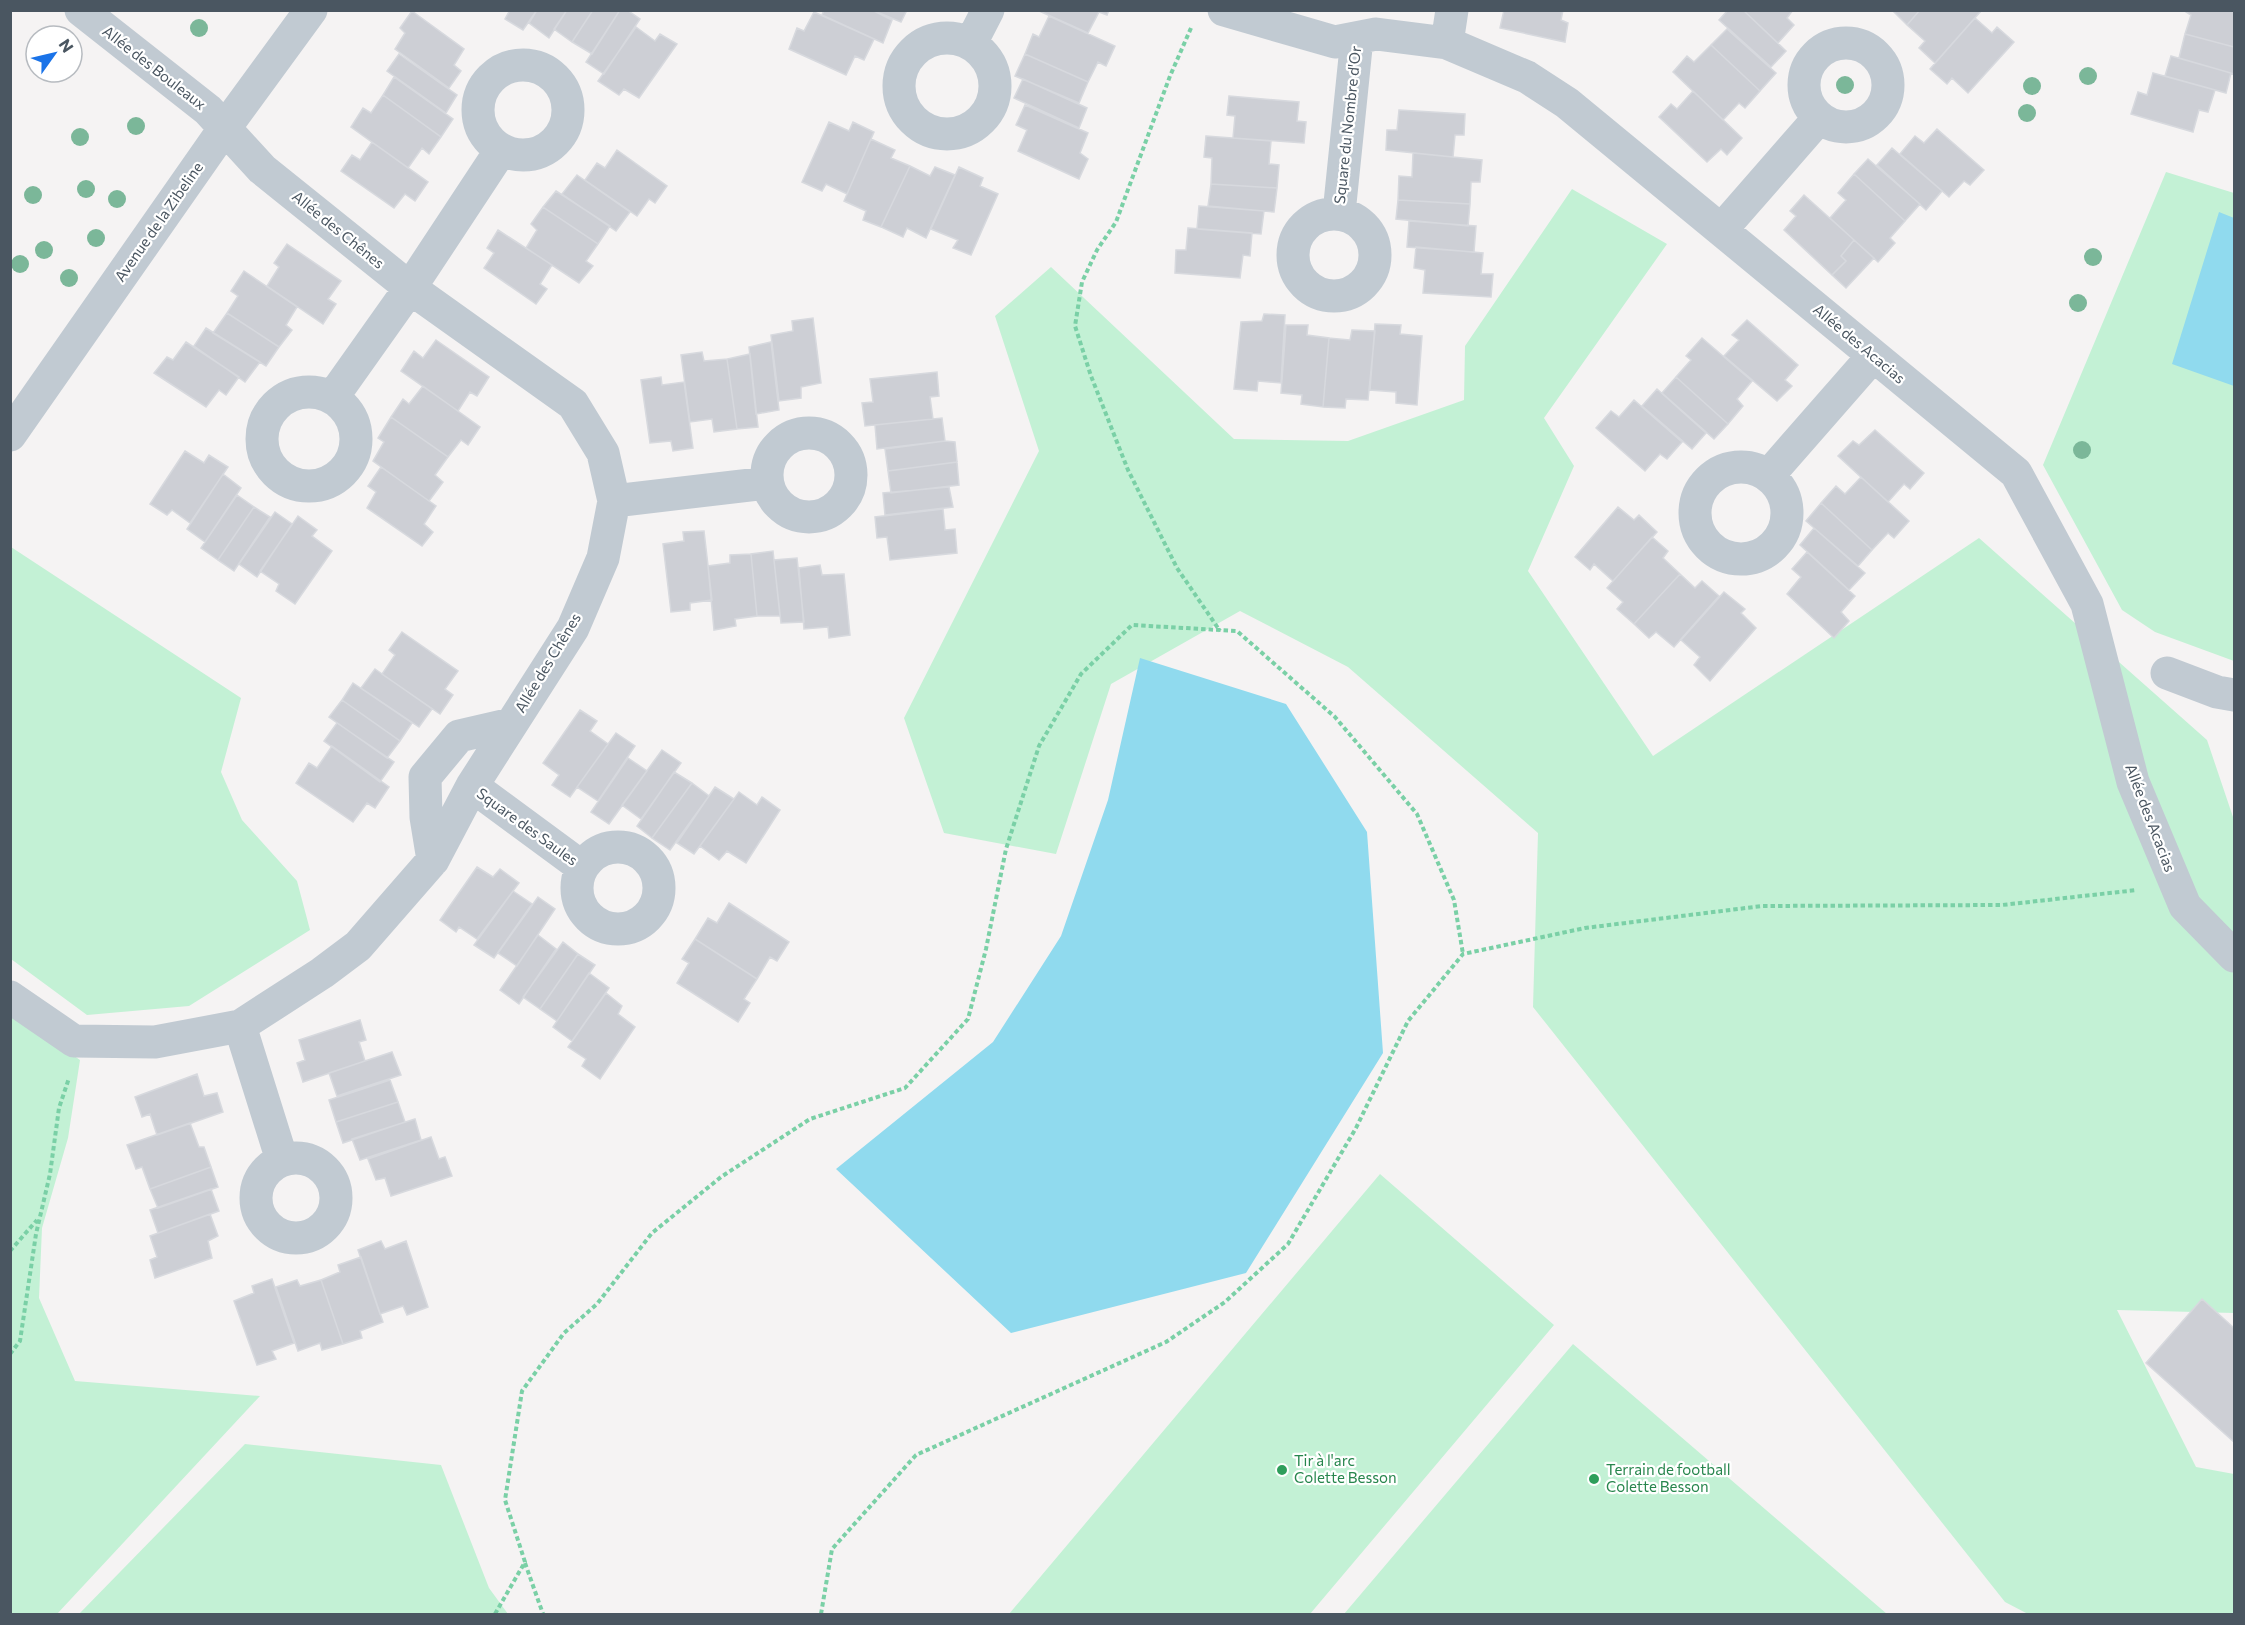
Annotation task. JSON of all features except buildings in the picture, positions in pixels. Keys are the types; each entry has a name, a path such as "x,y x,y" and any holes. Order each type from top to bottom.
{"street":[{"name":"Allée des Bouleaux","path":"81,10 208,110 224,129"},
{"name":"Avenue de la Zibeline","path":"10,435 224,129 311,10"},
{"path":"970,44 988,10"},
{"name":"Allée des Acacias","path":"1224,10 1335,42 1376,34 1447,43 1527,77 1559,98 1722,229 2016,473 2087,604 2133,782 2186,906 2235,956"},
{"path":"1447,43 1452,10"},
{"name":"Square du Nombre d'Or","path":"1339,213 1357,38"},
{"path":"1722,229 1819,118"},
{"name":"Allée des Chênes","path":"74,1041 155,1042 240,1026 322,973 358,946 433,860 472,786 573,628 603,558 614,501 603,453 573,404 410,288 262,169 224,129"},
{"path":"332,398 410,288 501,150"},
{"path":"1768,476 1873,356"},
{"path":"614,501 767,483"},
{"path":"2167,673 2217,692 2235,695"},
{"path":"433,860 426,818 425,777 459,736 511,724"},
{"name":"Square des Saules","path":"472,786 582,867"},
{"path":"10,997 74,1041"},
{"path":"240,1026 282,1160"}],"path":[{"path":"1194,21 1170,76 1116,222 1097,250 1082,282 1075,326 1091,376 1128,470 1177,568 1220,631"},
{"path":"543,1614 505,1500 522,1391 564,1334 597,1304 652,1233 720,1177 810,1119 905,1088 968,1019 986,949 1006,849 1039,746 1081,674 1132,625 1237,631 1335,717 1418,814 1454,900 1463,954"},
{"path":"821,1614 832,1549 916,1455 1166,1342 1225,1302 1288,1244 1356,1128 1408,1021 1463,954 1585,928 1762,906 2002,904 2177,886"},
{"path":"10,1354 20,1341 60,1108 71,1072 74,1041"},
{"path":"10,1251 40,1217"},
{"path":"495,1614 525,1562"}],"green space":[{"path":"2166,172 2234,193 2234,661 2155,632 2122,610 2043,465"},
{"path":"1572,189 1667,244 1544,418 1574,466 1528,571 1653,756 1979,538 2207,740 2234,820 2234,1313 2117,1310 2196,1467 2234,1474 2234,1614 2028,1614 2005,1602 1533,1007 1538,833 1348,667 1240,611 1111,684 1056,854 944,833 904,718 1039,451 995,316 1051,267 1234,439 1348,441 1464,400 1465,346"},
{"path":"11,547 241,698 221,772 242,820 297,881 310,930 189,1006 87,1015 11,959"},
{"path":"10,1011 80,1060 68,1138 42,1228 39,1298 75,1381 260,1396 57,1614 11,1614"},
{"name":"Tir à l'arc Colette Besson","path":"1380,1174 1554,1325 1310,1614 1009,1614"},
{"name":"Terrain de football Colette Besson","path":"1573,1344 1887,1614 1344,1614"},
{"path":"245,1444 441,1465 489,1588 508,1614 79,1614"}],"water":[{"path":"2219,212 2234,218 2234,386 2172,364"},
{"path":"1140,658 1286,704 1367,832 1383,1053 1246,1273 1011,1333 836,1169 993,1042 1061,936 1108,800"}],"place":[{"name":"Tir à l'arc Colette Besson","path":"1282,1470"},
{"name":"Terrain de football Colette Besson","path":"1594,1479"}]}
